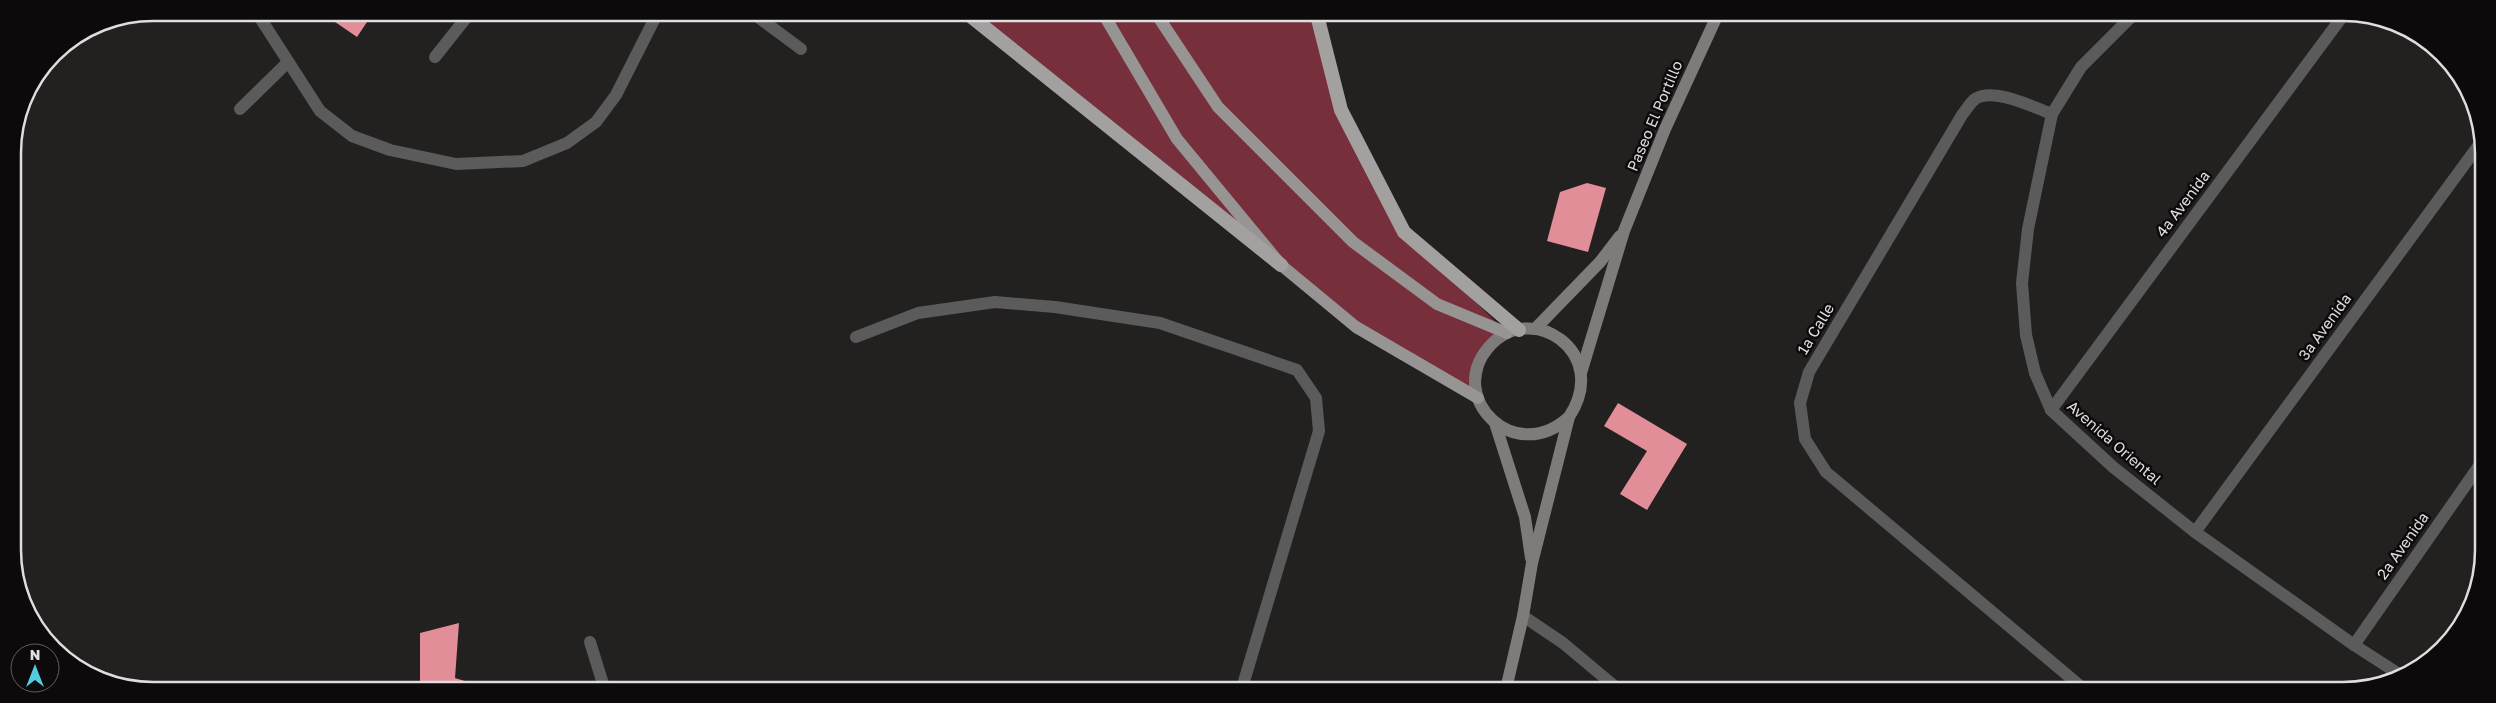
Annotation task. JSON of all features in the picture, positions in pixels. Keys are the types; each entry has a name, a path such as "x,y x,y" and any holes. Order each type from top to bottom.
{"highway":[{"path":"1319,21 1341,110 1404,232 1513,331"},
{"path":"978,22 1281,264"}],"main road":[{"name":"Paseo El Portillo","path":"1581,373 1624,230 1665,129 1714,21"},
{"path":"1108,22 1177,139 1281,264 1356,327 1478,398"},
{"path":"1161,22 1218,107 1353,242 1437,304 1513,331 1535,329 1557,336 1566,344 1578,362 1582,389 1577,404 1569,417 1532,562 1523,616 1508,681"},
{"name":"Paseo El Portillo","path":"1535,329 1600,262 1624,230"},
{"path":"1513,331 1487,349 1480,360 1476,372 1478,398 1485,412 1495,423 1513,432 1533,435 1553,429 1569,417"},
{"path":"1495,423 1525,518 1532,562"}],"street":[{"path":"2052,114 2081,67 2127,21"},
{"name":"4a Avenida","path":"2051,410 2339,21"},
{"path":"263,22 320,110 352,136 390,150 456,164 523,161 567,143 596,122 616,95 653,22"},
{"path":"435,57 463,22"},
{"path":"764,22 801,49"},
{"path":"240,109 288,62"},
{"name":"1a Calle","path":"2052,114 2002,96 1987,95 1975,99 1962,115 1809,372 1800,403 1805,439 1826,472 2074,681"},
{"name":"Avenida Oriental","path":"2052,114 2028,229 2022,283 2026,335 2035,373 2051,410 2113,466 2195,532 2354,645 2395,671"},
{"name":"3a Avenida","path":"2195,532 2475,150"},
{"path":"856,337 918,313 1004,303 1056,307 1160,323 1297,370 1316,398 1319,431 1244,682"},
{"name":"2a Avenida","path":"2354,645 2475,472"},
{"path":"1523,616 1562,643 1609,681"},
{"path":"590,642 602,682"}],"shaded area":[{"path":"1319,21 1341,110 1404,232 1507,333 1487,349 1478,398 1356,327 977,22"}],"building":[{"path":"335,22 367,22 357,37"},
{"path":"1587,183 1606,188 1588,252 1547,241 1560,192"},
{"path":"1618,403 1687,444 1647,510 1620,494 1647,451 1604,426"},
{"path":"459,623 455,678 468,682 420,682 420,633"}]}
